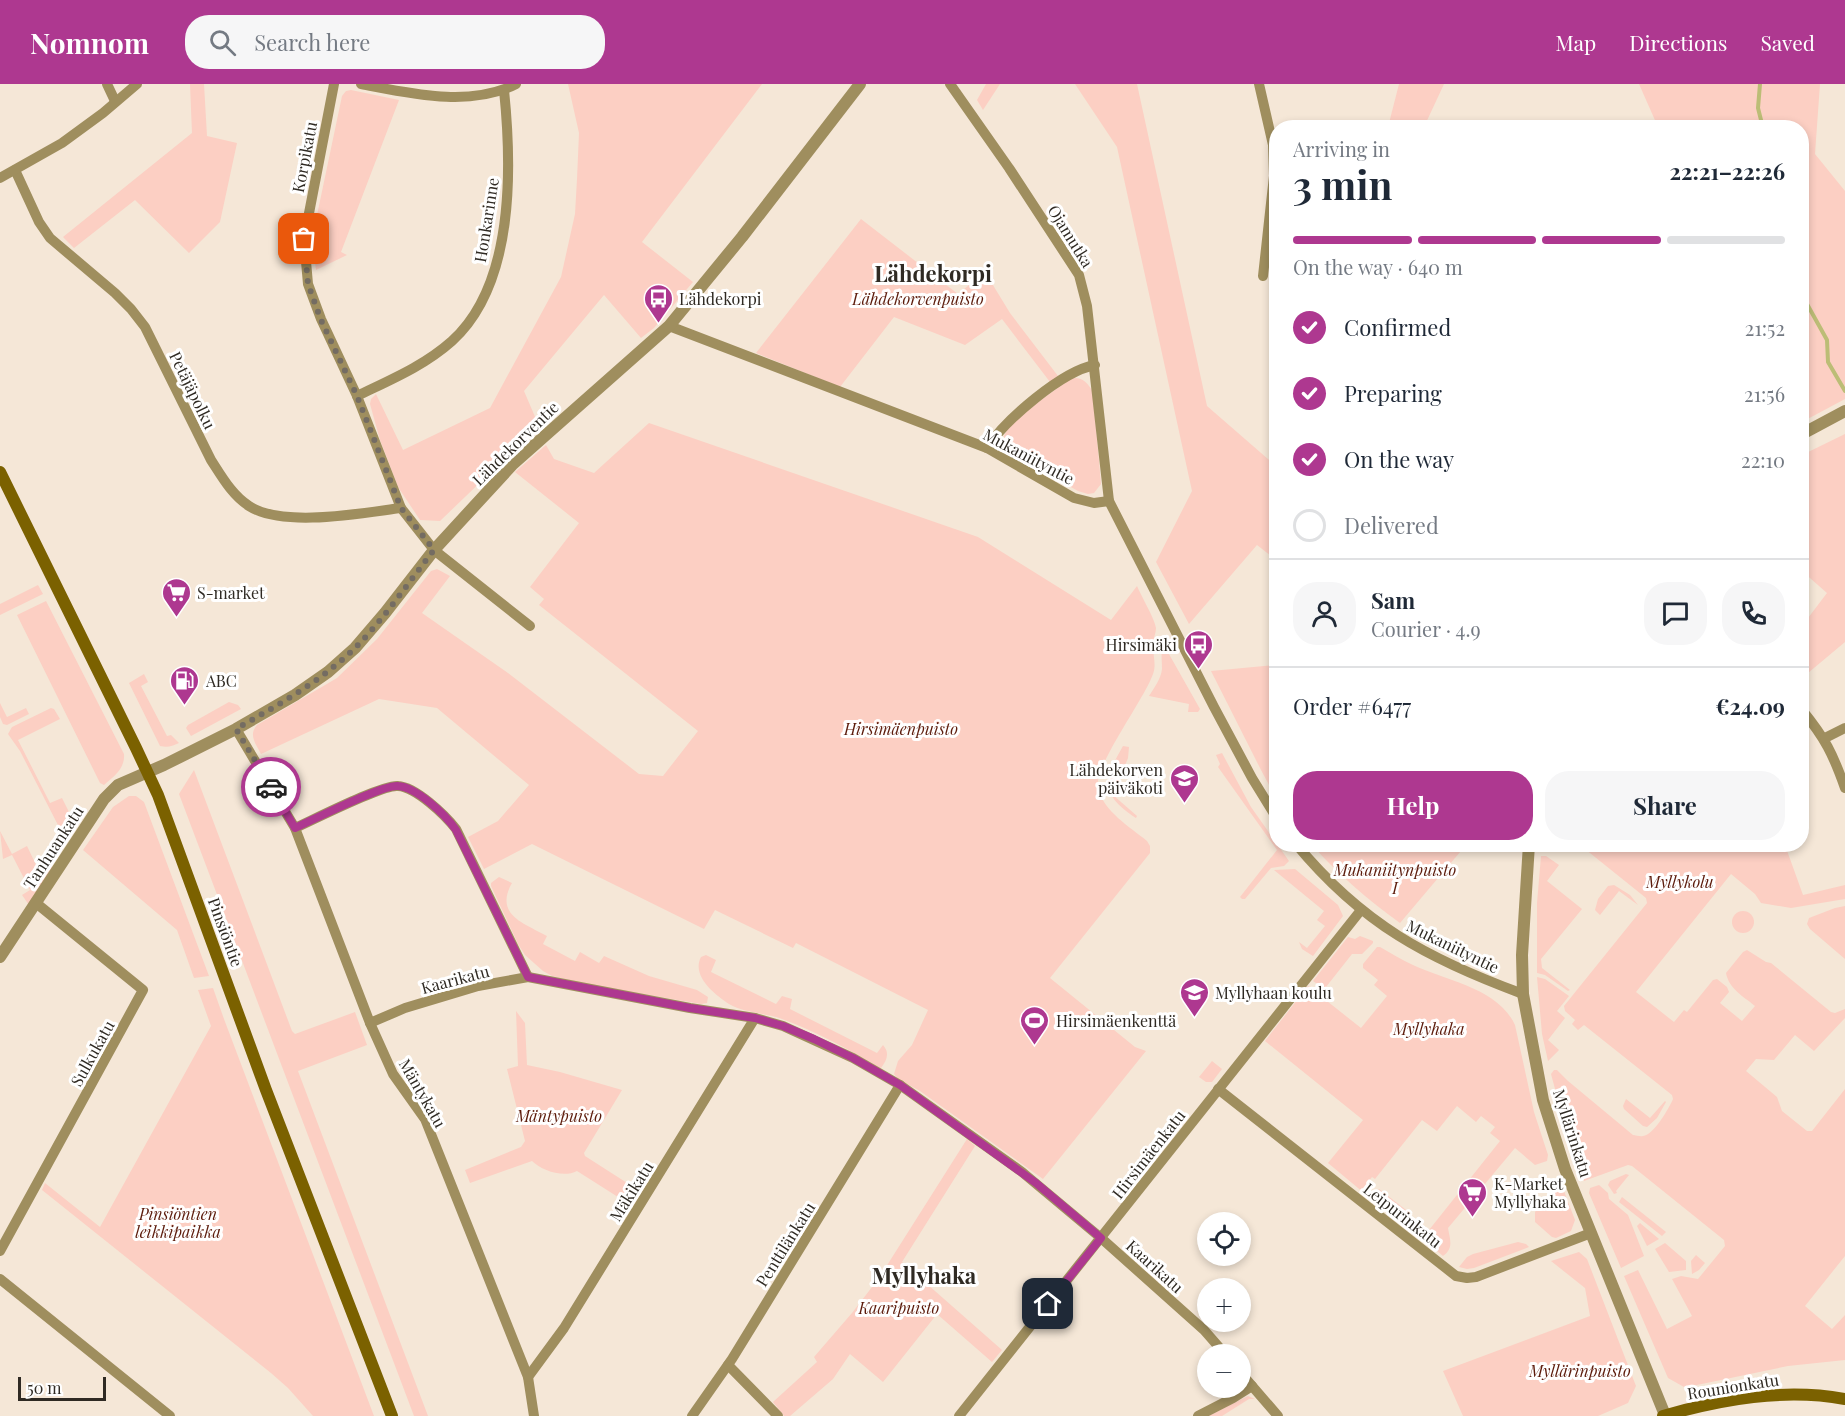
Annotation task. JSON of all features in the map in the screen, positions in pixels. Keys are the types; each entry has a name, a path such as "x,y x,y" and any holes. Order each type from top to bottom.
{"main road":[{"name":"Pinsiöntie","path":"0,472 148,772 266,1090 392,1416"},
{"name":"Rounionkatu","path":"1664,1416 1709,1404 1766,1395 1827,1396 1845,1399"}],"street":[{"path":"107,84 115,101"},
{"path":"0,178 62,143 137,84"},
{"name":"Korpikatu","path":"334,84 304,238 304,259 314,302 357,396 401,508 434,550 531,626"},
{"path":"361,84 432,97 475,89 504,90 516,84"},
{"name":"Lähdekorventie","path":"148,772 236,729 312,684 355,648 434,550 513,464 669,326 742,237 860,84"},
{"name":"Ojamutka","path":"950,84 1009,168 1079,275 1087,306 1095,365 1109,501"},
{"path":"1258,84 1269,123"},
{"name":"Honkarinne","path":"357,396 421,364 453,341 475,312 491,280 502,234 509,178 509,132 504,90"},
{"name":"Petäjäpolku","path":"15,170 39,222 50,238 115,293 145,327 212,460 224,481 236,495 251,508 294,517 343,516 401,508"},
{"path":"1263,276 1269,221"},
{"name":"Mukaniityntie","path":"669,326 987,448 1074,498 1094,503 1109,501"},
{"path":"987,448 995,434 1017,413 1074,371 1095,365"},
{"path":"1809,430 1845,411"},
{"path":"1109,501 1214,708 1269,806"},
{"path":"1809,719 1825,738 1845,789"},
{"path":"1825,738 1845,728"},
{"name":"Mäntykatu","path":"236,729 295,828 370,1023 393,1074 425,1119 528,1377 534,1416"},
{"name":"Tanhuankatu","path":"0,957 104,799 118,785 148,772"},
{"path":"295,828 389,786 409,788 443,814 456,830 528,977"},
{"name":"Mukaniityntie","path":"1303,852 1332,884 1361,910 1396,936 1436,958 1482,979 1523,994"},
{"name":"Myllärinkatu","path":"1528,852 1522,955 1523,994 1543,1100 1565,1168 1664,1416"},
{"name":"Sulkukatu","path":"0,1251 143,990 36,903"},
{"name":"Hirsimäenkatu","path":"959,1416 1361,910"},
{"name":"Kaarikatu","path":"370,1023 405,1008 478,986 528,977 755,1018 783,1026 853,1058 900,1085 1036,1183 1101,1238 1204,1330 1216,1344"},
{"name":"Mäkikatu","path":"528,1377 564,1328 755,1018"},
{"name":"Penttilänkatu","path":"692,1416 728,1365 900,1085"},
{"name":"Leipurinkatu","path":"1218,1089 1456,1276 1476,1277 1592,1233"},
{"path":"0,1279 170,1416"},
{"path":"728,1365 778,1416"},
{"path":"1198,1416 1252,1386 1278,1416"}],"green space":[{"path":"190,84 204,84 207,136 237,143 220,222 189,253 135,200 74,248 63,237 192,133"},
{"path":"568,84 762,84 642,242 693,282 654,328 641,338 604,295 524,391 539,426 440,521 420,520 398,487 380,440 370,404 371,399 376,394 403,450 490,408 561,277 575,214 579,133"},
{"path":"986,84 1000,84 983,110 977,100"},
{"path":"1075,84 1137,84 1207,406 1269,460 1269,554 1257,545 1189,624 1156,562 1192,491 1117,147"},
{"path":"1399,84 1444,84 1427,120 1390,120"},
{"path":"1639,84 1820,84 1815,154 1845,191 1845,399 1809,418 1809,120 1655,120"},
{"path":"351,90 399,100 341,252 347,255 316,270 312,239 342,96 346,91"},
{"name":"Lähdekorvenpuisto","path":"861,219 958,294 985,272 1010,313 1058,376 1050,382 1002,319 965,345 894,317 840,387 756,353"},
{"path":"1072,378 1085,381 1093,392 1101,484 1094,493 1088,494 1078,491 1015,456 1004,443 1004,437 1013,424"},
{"name":"Hirsimäenpuisto","path":"649,423 978,537 1111,620 1137,586 1156,628 1153,642 1154,670 1148,686 1103,765 1098,788 1111,811 1147,841 1150,853 1050,978 1135,1047 1146,1051 1043,1179 894,1074 898,1061 912,1045 928,1010 796,943 793,948 715,910 704,929 532,844 484,869 468,837 498,821 529,785 437,708 379,699 261,754 257,747 253,732 257,725 337,678 377,639 431,571 437,569 450,576 422,613 508,673 639,774 663,776 698,731 539,605 544,599 530,587 579,523 515,472 546,445 554,459 594,473"},
{"path":"1845,434 1845,642 1809,672 1809,617 1827,593 1809,577 1809,452"},
{"path":"38,585 43,594 0,615 0,604"},
{"path":"46,601 124,754 121,768 104,785 100,783 17,615"},
{"path":"1165,647 1200,709 1198,712 1188,712 1189,704 1149,696 1160,676 1162,649"},
{"path":"1269,666 1269,785 1261,770 1211,671"},
{"path":"144,674 148,682 141,686 167,736 171,735 179,743 160,746 129,683"},
{"path":"229,702 238,705 241,709 191,736 186,728 188,725"},
{"path":"0,703 7,717 26,708 29,714 7,725 3,724 0,717"},
{"path":"51,708 60,719 18,740 50,803 62,798 73,820 59,827 20,751 8,734 12,727"},
{"path":"1123,746 1129,747 1128,758 1113,795 1137,816 1136,818 1116,802 1109,786 1112,769"},
{"path":"1222,753 1251,807 1269,833 1269,839 1218,767 1220,764 1216,755"},
{"path":"194,770 292,1031 295,1034 355,1012 367,1045 298,1071 428,1416 414,1416 179,794"},
{"path":"129,796 136,796 144,802 209,976 194,978 177,930 83,850 113,807"},
{"path":"0,831 12,854 27,846 39,871 49,865 53,868 29,905 22,895 30,890 12,855 3,859"},
{"path":"1275,852 1283,852 1289,861 1284,866 1271,868 1245,899 1240,897"},
{"name":"Mukaniitynpuisto I","path":"1319,852 1460,852 1400,923"},
{"name":"Myllykolu","path":"1589,852 1788,852 1803,895 1845,885 1845,899 1791,908 1761,903 1755,894 1731,874 1636,992 1674,1022 1684,1010 1687,1012 1713,980 1717,979 1727,987 1729,992 1720,1003 1742,1021 1755,1006 1733,988 1726,973 1747,950 1771,963 1831,1012 1835,1013 1845,1009 1845,1018 1814,1051 1795,1035 1774,1060 1756,1059 1746,1071 1777,1097 1782,1111 1807,1131 1812,1131 1845,1089 1845,1256 1805,1306 1832,1329 1845,1315 1845,1360 1788,1366 1684,1387 1668,1378 1624,1276 1638,1270 1667,1329 1692,1316 1672,1279 1681,1276 1698,1279 1725,1246 1724,1240 1632,1166 1628,1165 1584,1181 1572,1152 1551,1074 1557,1070 1633,1135 1643,1136 1652,1131 1661,1121 1673,1099 1672,1095 1584,1025 1578,1030 1572,1024 1575,1020 1565,1011 1564,1006 1647,903 1646,898"},
{"path":"1541,856 1546,856 1559,865 1547,881 1582,909 1541,959 1542,968 1570,990 1568,991 1545,975 1537,973 1537,903"},
{"path":"1295,869 1338,905 1343,916 1313,956 1302,949 1299,942 1307,948 1325,926 1317,920 1324,911 1274,870"},
{"path":"499,877 512,883 507,894 509,910 521,922 547,936 543,944 575,961 580,952 599,963 604,956 649,976 697,990 708,997 707,1003 701,1004 590,985 552,976 543,971 525,955 518,944 491,886 491,883"},
{"path":"1614,885 1630,895 1638,905 1619,891 1600,915 1595,910 1598,899 1608,886"},
{"path":"1845,906 1845,959 1807,924 1809,918"},
{"path":"1743,911 1751,914 1754,922 1751,930 1743,933 1735,930 1732,922 1735,914"},
{"path":"1360,936 1373,943 1362,954 1352,954 1326,987 1313,981 1348,937 1355,939"},
{"name":"Myllyhaka","path":"1377,947 1413,965 1484,994 1507,1012 1515,1025 1534,1112 1548,1155 1547,1161 1535,1165 1515,1148 1448,1228 1450,1247 1443,1256 1411,1229 1414,1227 1425,1235 1500,1141 1490,1133 1495,1127 1481,1116 1476,1122 1457,1106 1437,1131 1422,1120 1375,1179 1372,1177 1368,1182 1370,1185 1364,1193 1328,1163 1363,1120 1265,1041 1308,986 1361,1028 1387,996 1374,985 1378,980 1363,968 1363,964"},
{"path":"706,955 716,960 711,972 776,1004 782,996 792,999 790,1009 877,1053 883,1045 887,1054 883,1065 881,1068 878,1067 794,1024 729,1004 717,996 702,978 699,964 701,957"},
{"path":"1537,977 1545,979 1569,996 1557,1011 1565,1018 1548,1040 1559,1050 1548,1061 1542,1034"},
{"name":"Pinsiöntien leikkipaikka","path":"213,988 374,1416 313,1416 271,1373 42,1190 45,1183 100,1227 211,1026 198,990"},
{"name":"Mäntypuisto","path":"516,1011 525,1023 527,1065 622,1090 584,1153 585,1156 638,1190 629,1204 577,1171 560,1174 541,1168 532,1161 470,1183 465,1170 521,1147 525,1141 507,1069 518,1066"},
{"path":"1212,1061 1222,1069 1212,1082 1206,1082 1199,1077"},
{"path":"1626,1099 1650,1118 1666,1102 1657,1118 1647,1127 1624,1109"},
{"name":"Kaaripuisto","path":"967,1139 975,1146 902,1262 1002,1350 992,1362 937,1314 883,1382 850,1354 833,1379 790,1416 784,1416 773,1402 817,1362 814,1357 879,1278"},
{"path":"1626,1174 1629,1175 1614,1194 1608,1185 1610,1181"},
{"path":"1558,1184 1562,1186 1575,1220 1571,1231 1556,1238 1535,1222 1535,1212"},
{"path":"1599,1185 1608,1193 1609,1199 1628,1215 1644,1256 1621,1268 1589,1193 1590,1188"},
{"path":"1379,1189 1410,1213 1402,1223 1370,1198"},
{"path":"1622,1197 1666,1232 1662,1236 1619,1202"},
{"path":"1640,1223 1659,1239 1647,1246 1637,1226"},
{"path":"1518,1242 1529,1247 1474,1268 1459,1267 1467,1257 1473,1254"},
{"path":"1665,1243 1686,1261 1686,1270 1669,1272 1655,1249"},
{"name":"Myllärinpuisto","path":"1579,1252 1587,1259 1636,1386 1628,1403 1598,1416 1463,1416 1443,1371 1590,1316 1585,1288 1551,1261"},
{"path":"1696,1255 1705,1263 1692,1274 1691,1261"},
{"path":"1244,1398 1255,1399 1249,1399 1222,1416 1208,1416"}],"waterway":[{"path":"1760,84 1758,108 1761,120"},
{"path":"1809,308 1827,340 1828,362 1845,391"}],"way so far":[{"path":"271,787 236,729 295,696 328,672 355,648 434,550 401,508 357,396 321,320 308,284 304,239"}],"place":[{"name":"Lähdekorpi","path":"658,324"},
{"name":"S-market","path":"176,618"},
{"name":"Hirsimäki","path":"1198,670"},
{"name":"ABC","path":"185,706"},
{"name":"Lähdekorven päiväkoti","path":"1184,804"},
{"name":"Myllyhaan koulu","path":"1194,1018"},
{"name":"Hirsimäenkenttä","path":"1035,1046"},
{"name":"K-Market Myllyhaka","path":"1473,1218"}],"district":[{"name":"Lähdekorpi","path":"933,273"},
{"name":"Myllyhaka","path":"924,1275"}],"route":[{"path":"271,787 295,828 389,786 409,788 416,793 443,814 456,830 528,977 755,1018 783,1026 853,1058 900,1085 1051,1194 1101,1238 1048,1304"}]}
